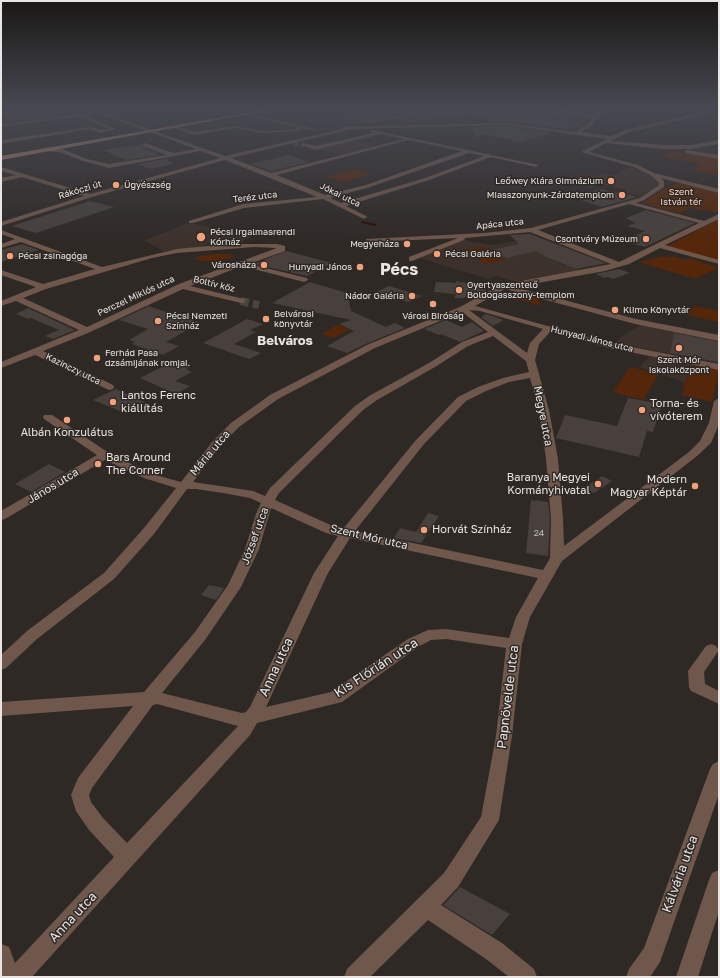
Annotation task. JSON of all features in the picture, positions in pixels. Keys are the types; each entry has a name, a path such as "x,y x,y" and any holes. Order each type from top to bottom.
{"main road":[{"path":"1,158 31,153"}],"street":[{"path":"68,153 78,158 109,166 186,153"},
{"path":"166,153 172,155"},
{"name":"Jókai utca","path":"209,153 271,175 324,197 364,217"},
{"name":"Rákóczi út","path":"1,224 90,196 250,153"},
{"path":"271,175 357,153"},
{"name":"Teréz utca","path":"191,222 238,207 292,202 324,197 368,186 463,153"},
{"path":"475,153 536,165"},
{"path":"586,153 636,166 652,174 661,181 661,187 642,199 631,203"},
{"path":"690,153 719,157"},
{"path":"342,205 427,179 489,156"},
{"path":"1,169 90,196"},
{"path":"652,174 719,191"},
{"path":"1,180 21,176"},
{"path":"631,203 705,223"},
{"name":"Apáca utca","path":"368,240 469,236 531,230 631,203"},
{"name":"Mária utca","path":"1,664 32,635 109,576 149,531 217,443 234,425 274,397 372,346 465,308 503,287 602,269 635,259 719,216"},
{"path":"531,230 618,264"},
{"path":"1,232 102,269"},
{"path":"412,259 469,236"},
{"path":"1,246 20,240"},
{"name":"Perczel Miklós utca","path":"4,362 37,352 182,286 282,248 277,246 237,245 178,251 102,269"},
{"path":"660,246 719,262"},
{"path":"242,264 304,280"},
{"path":"1,304 43,287 102,269"},
{"path":"1,272 43,287"},
{"name":"Boltív köz","path":"182,286 241,301"},
{"path":"503,287 635,321 719,338"},
{"path":"17,298 86,330"},
{"path":"465,308 493,332 530,360 535,343 549,328"},
{"name":"Hunyadi János utca","path":"465,308 481,309 605,344 719,367"},
{"name":"József utca","path":"127,857 96,824 82,805 80,795 84,784 148,699 200,636 234,587 252,549 262,514 274,491 359,408 373,398 413,377 465,344 493,332"},
{"name":"Kazinczy utca","path":"37,352 109,387"},
{"name":"Megye utca","path":"530,360 544,410 552,459 557,518 557,558"},
{"name":"Anna utca","path":"17,977 244,730 252,717 321,573 366,507 420,442 441,418 462,399 482,388 506,380 534,374"},
{"name":"Papnövelde utca","path":"355,977 426,907 451,880 490,820 504,736 514,644 523,617 546,575 557,558 693,454 702,445 708,438 714,423 719,401"},
{"name":"Szent Mór utca","path":"48,417 105,455 148,476 184,486 196,485 253,495 331,530 546,575"},
{"name":"János utca","path":"1,516 105,455"},
{"name":"Kis Flórián utca","path":"1,709 157,698 242,720 336,697 413,643 428,635 446,634 514,644"},
{"path":"711,650 696,671 697,687 719,698"},
{"name":"Kálvária utca","path":"637,977 652,954 719,769"},
{"path":"687,977 719,880"},
{"path":"426,907 494,951 526,977"},
{"path":"1,955 10,977"}],"shaded area":[{"path":"334,153 353,153 344,155"},
{"name":"Leőwey Klára Gimnázium","path":"632,167 651,176 659,185 653,188 656,189 649,193 646,192 640,196 625,193 626,190 624,189 598,184 590,188 563,182 583,174 595,176 601,173 613,175"},
{"name":"Pécsi Irgalmasrendi Kórház","path":"189,223 226,230 227,232 251,237 241,242 220,238 200,247 163,251 144,240"},
{"path":"464,239 472,242 494,245 516,241 539,251 549,259 570,266 579,271 517,282 496,276 488,279 420,258"},
{"name":"Szent Mór Iskolaközpont","path":"642,324 719,340 719,363 614,343"},
{"name":"Szent Mór Iskolaközpont","path":"650,356 692,365 685,382 639,367"}],"green space":[{"path":"669,153 682,153 719,158 719,172 716,174 692,170 701,164 662,157"},
{"path":"354,169 373,174 344,182 325,177"},
{"path":"585,175 604,178 588,186 569,182"},
{"name":"Szent István tér","path":"680,182 719,192 719,211 717,212 691,208 680,213 642,203 665,188"},
{"path":"719,219 719,261 666,247"},
{"path":"483,247 506,260 486,264 463,250"},
{"path":"230,254 235,257 217,261 201,261 196,259 196,257 200,256"},
{"path":"663,256 670,258 673,256 686,260 689,258 719,268 695,279 639,262"},
{"path":"519,293 538,298 542,305 508,297 507,295"},
{"path":"694,306 719,311 719,322 687,315"},
{"path":"337,325 350,329 334,338 322,334"},
{"path":"692,365 719,370 712,402 682,395 685,382"},
{"path":"630,367 659,374 643,400 613,392"}],"building":[{"path":"109,153 155,153 159,155 126,160"},
{"path":"288,155 309,162 271,171 251,164"},
{"path":"166,159 174,164 150,169 137,164"},
{"path":"602,189 637,197 602,207 581,200 585,199 574,195"},
{"path":"90,201 114,207 36,233 12,226"},
{"path":"646,210 695,223 645,247 622,241 645,231 627,226 635,223 626,218"},
{"path":"530,234 606,263 576,269 548,258 536,251 507,258 492,250 519,244 510,235"},
{"name":"Pécsi zsinagóga","path":"22,244 39,250 1,262 1,250"},
{"name":"Városháza","path":"286,251 332,263 307,276 254,264"},
{"path":"619,269 630,273 613,279 608,277 604,278 596,274"},
{"name":"Gyertyaszentelő Boldogasszony-templom","path":"456,281 478,285 487,290 462,298 454,298 456,294 434,292 436,282 456,283"},
{"path":"310,282 347,293 351,311 386,327 395,323 405,328 347,353 327,346 354,331 339,324 351,320 272,303"},
{"path":"389,286 422,296 408,302 375,293"},
{"name":"Pécsi Nemzeti Színház","path":"149,306 199,322 166,342 179,346 163,355 132,344 135,342 129,340 148,329 119,320"},
{"path":"28,308 75,330 53,339 45,336 59,330 31,318 28,319 16,314"},
{"path":"486,314 504,320 493,326 481,317"},
{"path":"247,319 263,324 250,330 256,332 234,344 261,353 249,359 203,343"},
{"path":"446,320 462,327 472,322 484,331 460,342 424,329"},
{"name":"Szent Mór Iskolaközpont","path":"674,333 719,342 719,362 670,353"},
{"path":"173,361 191,367 186,369 192,372 175,381 190,386 176,394 140,378"},
{"path":"116,389 145,402 125,413 93,400"},
{"path":"628,398 662,404 653,432 647,431 639,457 556,438 565,415 617,426"},
{"path":"49,464 65,472 31,492 15,484"},
{"name":"Baranya Megyei Kormányhivatal","path":"602,476 612,481 594,493 584,488"},
{"path":"531,500 548,502 550,518 548,556 526,553"},
{"name":"Horvát Színház","path":"428,513 439,516 421,543 394,538 400,528 416,532"},
{"path":"209,585 224,588 216,600 201,595"},
{"path":"460,887 510,914 492,935 443,905"}],"waterway":[{"path":"362,222 375,225"}],"tunnel":[{"path":"241,301 259,305"}],"place":[{"name":"Leőwey Klára Gimnázium","path":"611,181"},
{"name":"Ügyészség","path":"116,185"},
{"name":"Miasszonyunk-Zárdatemplom","path":"622,195"},
{"name":"Pécsi Irgalmasrendi Kórház","path":"201,237"},
{"name":"Csontváry Múzeum","path":"646,239"},
{"name":"Megyeháza","path":"407,244"},
{"name":"Pécsi Galéria","path":"437,254"},
{"name":"Pécsi zsinagóga","path":"10,256"},
{"name":"Városháza","path":"264,265"},
{"name":"Hunyadi János","path":"360,267"},
{"name":"Gyertyaszentelő Boldogasszony-templom","path":"459,290"},
{"name":"Nádor Galéria","path":"412,296"},
{"name":"Városi Biróság","path":"433,304"},
{"name":"Klimo Könyvtár","path":"615,310"},
{"name":"Belvárosi könyvtár","path":"266,319"},
{"name":"Pécsi Nemzeti Színház","path":"158,321"},
{"name":"Szent Mór Iskolaközpont","path":"679,348"},
{"name":"Ferhád Pasa dzsámijának romjai.","path":"97,358"},
{"name":"Lantos Ferenc kiállítás","path":"113,402"},
{"name":"Torna- és vívóterem","path":"642,410"},
{"name":"Albán Konzulátus","path":"67,420"},
{"name":"Bars Around The Corner","path":"98,464"},
{"name":"Baranya Megyei Kormányhivatal","path":"598,484"},
{"name":"Modern Magyar Képtár","path":"695,486"},
{"name":"Horvát Színház","path":"424,530"}],"district":[{"name":"Pécs","path":"399,270"},
{"name":"Belváros","path":"285,341"}]}
